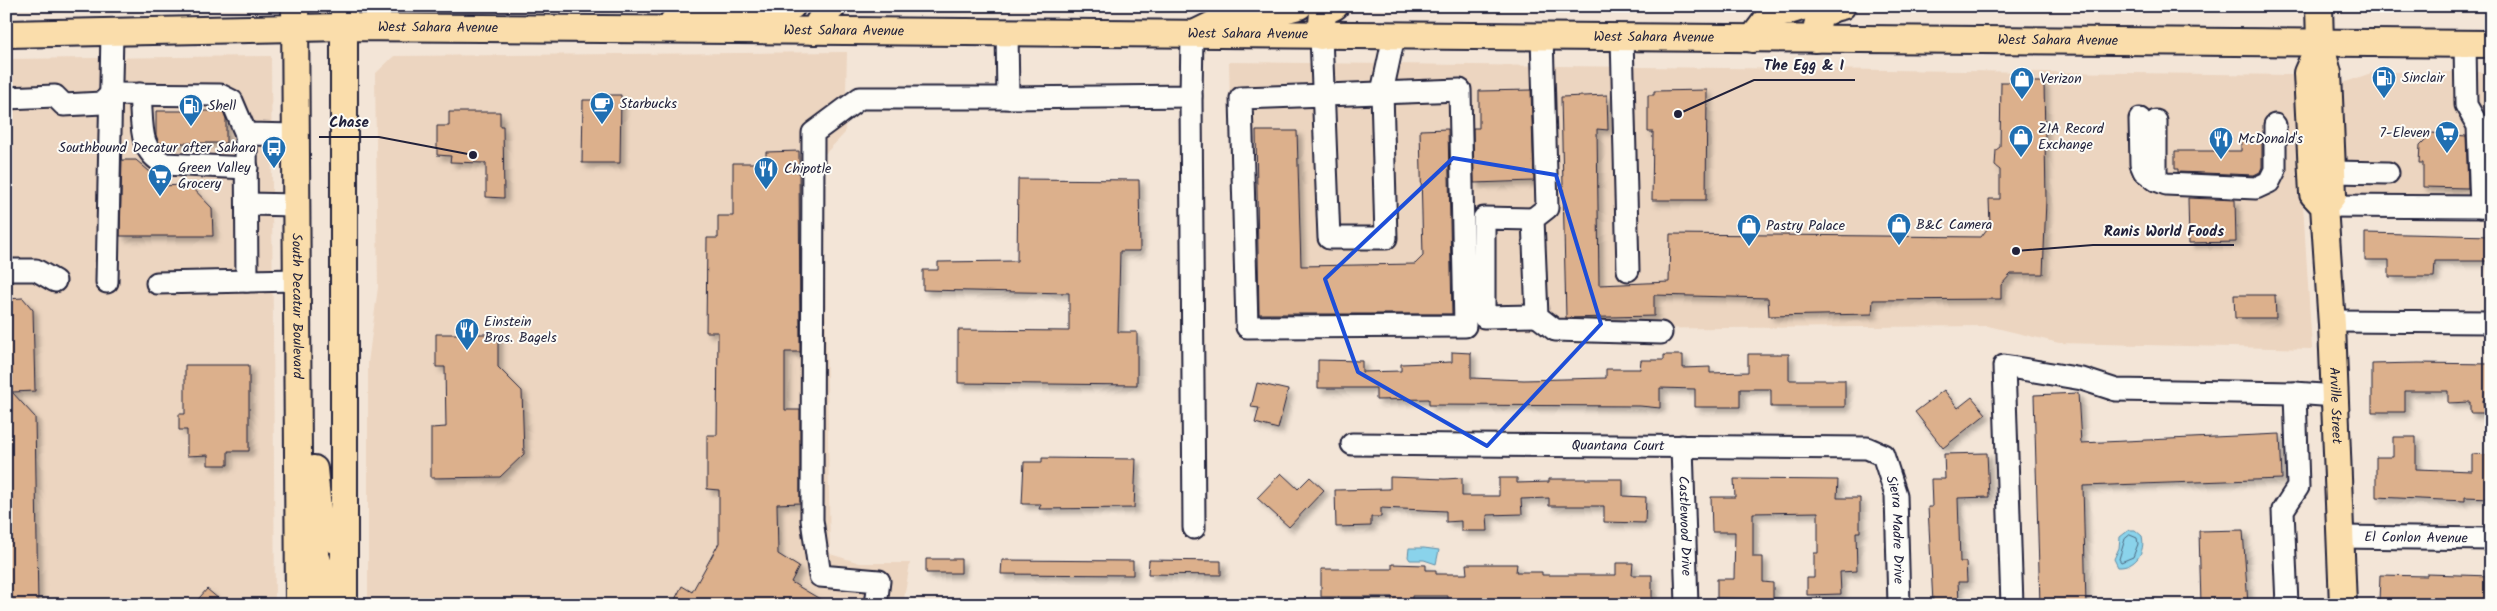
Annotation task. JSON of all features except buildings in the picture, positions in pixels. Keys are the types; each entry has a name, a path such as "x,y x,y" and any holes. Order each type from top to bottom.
{"main road":[{"path":"650,29 714,9 786,8 792,6"},
{"path":"814,31 823,15 833,6"},
{"path":"1192,34 1241,11 1276,12 1299,6"},
{"path":"1321,36 1323,12 1335,6"},
{"path":"1752,39 1769,17 1806,6"},
{"path":"1815,39 1819,15 1842,6"},
{"name":"Arville Street","path":"2319,6 2320,43 2328,73 2333,195 2324,206"},
{"name":"West Sahara Avenue","path":"6,34 112,32 295,17 344,17 650,29 1321,36 2491,44"},
{"name":"South Decatur Boulevard","path":"295,17 299,605"},
{"path":"344,17 344,605"},
{"name":"Arville Street","path":"2320,43 2307,73 2313,194 2324,206 2332,321 2343,605"},
{"path":"298,390 308,423 320,529 325,536 344,543"},
{"path":"299,549 312,550 318,558 321,571 321,605"}],"street":[{"path":"107,282 112,32"},
{"path":"1007,32 1008,98"},
{"path":"1192,34 1194,528"},
{"path":"1321,36 1329,238 1386,238 1382,92 1394,36"},
{"path":"1542,37 1547,208 1533,218 1484,218 1484,317 1537,316 1555,330 1661,333"},
{"path":"1622,38 1628,270"},
{"path":"2324,206 2486,207 2478,126 2466,105 2465,44"},
{"path":"1460,90 1465,326 1247,327 1241,98 1323,95 1460,90"},
{"path":"6,98 55,96 64,105 102,104 111,94 220,95 232,101 246,134 248,204 247,281"},
{"path":"140,94 145,148 155,159 165,164 247,168"},
{"path":"876,605 879,581 820,576 812,520 813,133 860,98 1191,96"},
{"path":"2148,120 2141,164 2144,171 2156,180 2166,184 2256,188 2270,182 2275,170 2274,125"},
{"path":"246,134 296,135"},
{"path":"2332,172 2388,173"},
{"path":"248,204 296,205"},
{"path":"1533,218 1537,316"},
{"path":"6,270 36,270 55,281"},
{"path":"158,282 297,280"},
{"path":"2332,321 2491,322"},
{"path":"2012,605 2004,366 2082,379 2116,390 2294,393 2335,396"},
{"path":"2287,605 2283,510 2298,486 2294,393"},
{"name":"Quantana Court","path":"1352,444 1867,448 1883,455"},
{"name":"Castlewood Drive","path":"1682,446 1687,605"},
{"name":"Sierra Madre Drive","path":"1883,455 1896,496 1899,605"},
{"name":"El Conlon Avenue","path":"2341,537 2491,539"}],"highlighted area":[{"path":"1453,158 1556,175 1601,324 1487,446 1358,372 1325,279"}],"shaded area":[{"path":"847,52 845,133 823,156 830,554 860,563 910,563 903,605 368,605 368,363 378,287 375,74 394,56"},
{"path":"271,56 275,605 6,605 6,59"},
{"path":"1229,62 2295,75 2312,349 2059,343 1988,326 1235,332"},
{"path":"2374,72 2491,72 2491,199 2348,201 2343,83"}],"water":[{"path":"2129,530 2135,530 2142,536 2141,553 2134,562 2124,567 2118,567 2114,559 2119,548 2120,537"},
{"path":"1409,548 1439,550 1436,564 1424,560 1410,560 1408,557"}],"place":[{"name":"Sinclair","path":"2384,99"},
{"name":"Verizon","path":"2022,100"},
{"name":"The Egg & I","path":"1678,114"},
{"name":"Starbucks","path":"602,125"},
{"name":"Shell","path":"191,127"},
{"name":"7-Eleven","path":"2447,154"},
{"name":"Chase","path":"473,155"},
{"name":"ZIA Record Exchange","path":"2021,158"},
{"name":"McDonald's","path":"2221,160"},
{"name":"Southbound Decatur after Sahara","path":"274,169"},
{"name":"Chipotle","path":"766,190"},
{"name":"Green Valley Grocery","path":"160,197"},
{"name":"B&C Camera","path":"1899,246"},
{"name":"Pastry Palace","path":"1749,247"},
{"name":"Ranis World Foods","path":"2016,251"},
{"name":"Einstein Bros. Bagels","path":"467,351"}]}
